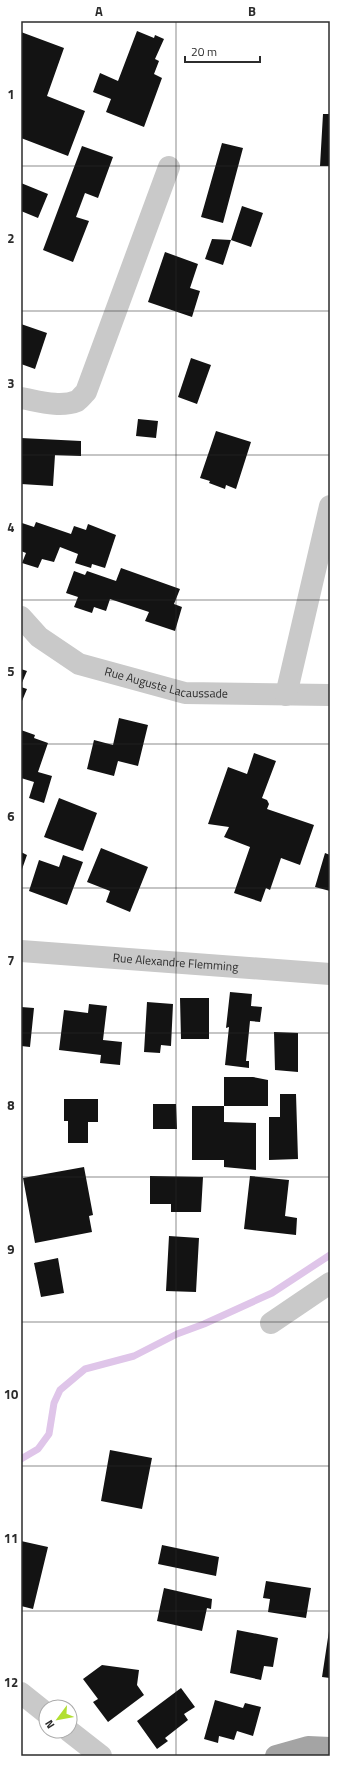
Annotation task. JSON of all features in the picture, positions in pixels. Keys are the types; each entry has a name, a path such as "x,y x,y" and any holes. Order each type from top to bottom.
{"main road":[{"path":"276,1756 308,1747 330,1748"}],"street":[{"path":"21,398 48,404 78,400 86,392 169,168"},
{"path":"286,694 330,506"},
{"name":"Rue Auguste Lacaussade","path":"21,617 39,637 79,664 185,693 330,695"},
{"name":"Rue Alexandre Flemming","path":"21,951 330,974"},
{"path":"271,1323 330,1283"},
{"path":"21,1693 38,1707"},
{"path":"78,1738 101,1756"}],"building":[{"path":"137,31 154,38 155,35 164,39 155,59 159,61 154,74 162,78 144,127 106,112 111,99 93,92 100,73 118,81"},
{"path":"21,32 64,48 47,96 85,111 68,156 21,138"},
{"path":"323,114 330,114 330,166 320,166"},
{"path":"222,143 243,148 223,223 201,217"},
{"path":"82,146 113,157 98,198 85,193 76,217 89,221 73,262 43,250"},
{"path":"21,183 48,194 38,218 21,211"},
{"path":"242,206 263,213 251,247 231,240"},
{"path":"212,239 231,240 223,265 205,259"},
{"path":"165,252 198,264 190,288 200,291 192,317 148,302"},
{"path":"21,324 47,333 35,369 21,364"},
{"path":"191,358 211,365 197,404 178,397"},
{"path":"138,419 158,421 156,438 136,436"},
{"path":"216,431 251,442 236,489 226,485 225,489 209,483 210,481 200,478"},
{"path":"21,438 81,441 81,456 55,455 53,486 21,484"},
{"path":"36,522 71,534 74,526 86,530 88,524 116,535 105,568 92,564 91,568 75,563 78,554 60,547 54,562 42,559 38,568 22,563 26,553 21,551 22,523 34,527"},
{"path":"121,568 180,589 174,604 182,607 175,631 145,621 149,612 110,599 106,611 94,607 92,613 74,607 78,597 66,593 74,571 85,575 87,571 116,581"},
{"path":"21,669 27,671 21,685"},
{"path":"21,687 27,689 22,701 21,701"},
{"path":"119,718 148,725 138,766 118,761 114,776 87,769 94,740 113,745"},
{"path":"21,730 35,735 34,738 48,743 38,772 52,776 44,803 29,798 34,782 21,778"},
{"path":"254,753 276,761 262,798 267,800 269,804 267,809 314,825 300,865 281,858 270,890 266,888 261,902 234,893 250,847 224,837 229,827 208,824 228,767 247,774"},
{"path":"59,798 97,813 83,851 44,837"},
{"path":"101,848 148,867 130,912 106,902 110,891 87,882"},
{"path":"21,852 27,855 21,872"},
{"path":"325,853 330,855 330,891 315,887"},
{"path":"63,855 83,862 67,905 29,891 39,860 59,867"},
{"path":"230,992 252,994 251,1006 262,1007 260,1022 250,1021 246,1061 249,1061 249,1068 225,1065 229,1027 226,1028"},
{"path":"180,998 209,998 209,1039 181,1039"},
{"path":"147,1002 173,1004 171,1046 161,1045 160,1053 144,1052"},
{"path":"89,1004 107,1006 103,1040 122,1042 120,1065 100,1063 101,1055 59,1050 64,1010 88,1013"},
{"path":"21,1007 34,1008 30,1047 21,1046"},
{"path":"274,1032 298,1033 298,1072 275,1070"},
{"path":"224,1077 253,1077 268,1080 268,1106 224,1106"},
{"path":"280,1094 296,1094 298,1159 269,1160 269,1117 280,1117"},
{"path":"64,1099 98,1099 98,1122 88,1122 88,1143 68,1143 68,1121 64,1121"},
{"path":"153,1104 176,1104 177,1129 153,1129"},
{"path":"192,1106 224,1106 224,1122 256,1123 256,1170 224,1167 224,1160 192,1160"},
{"path":"84,1167 93,1215 89,1216 92,1232 35,1243 23,1178"},
{"path":"150,1176 203,1177 201,1212 171,1212 171,1204 150,1204"},
{"path":"250,1176 289,1180 285,1216 297,1218 296,1235 244,1229"},
{"path":"169,1236 199,1238 196,1292 166,1291"},
{"path":"58,1258 64,1293 41,1297 34,1263"},
{"path":"110,1450 152,1458 142,1509 101,1501"},
{"path":"21,1541 48,1547 33,1609 21,1606"},
{"path":"162,1545 219,1557 216,1576 158,1564"},
{"path":"266,1581 311,1588 306,1618 268,1612 270,1599 263,1598"},
{"path":"164,1588 212,1599 211,1609 207,1608 202,1631 157,1621"},
{"path":"237,1630 278,1638 273,1667 264,1666 261,1680 230,1673"},
{"path":"330,1631 330,1678 322,1677"},
{"path":"102,1665 139,1670 137,1685 144,1695 108,1722 93,1702 98,1699 83,1679"},
{"path":"181,1688 195,1707 184,1714 188,1720 165,1738 168,1741 157,1749 137,1721"},
{"path":"215,1700 243,1708 245,1703 261,1707 253,1736 237,1731 234,1740 219,1736 218,1743 204,1739"}],"waterway":[{"path":"21,1459 38,1449 49,1434 54,1403 60,1390 85,1369 134,1356 177,1334 204,1324 272,1293 330,1255"}]}
